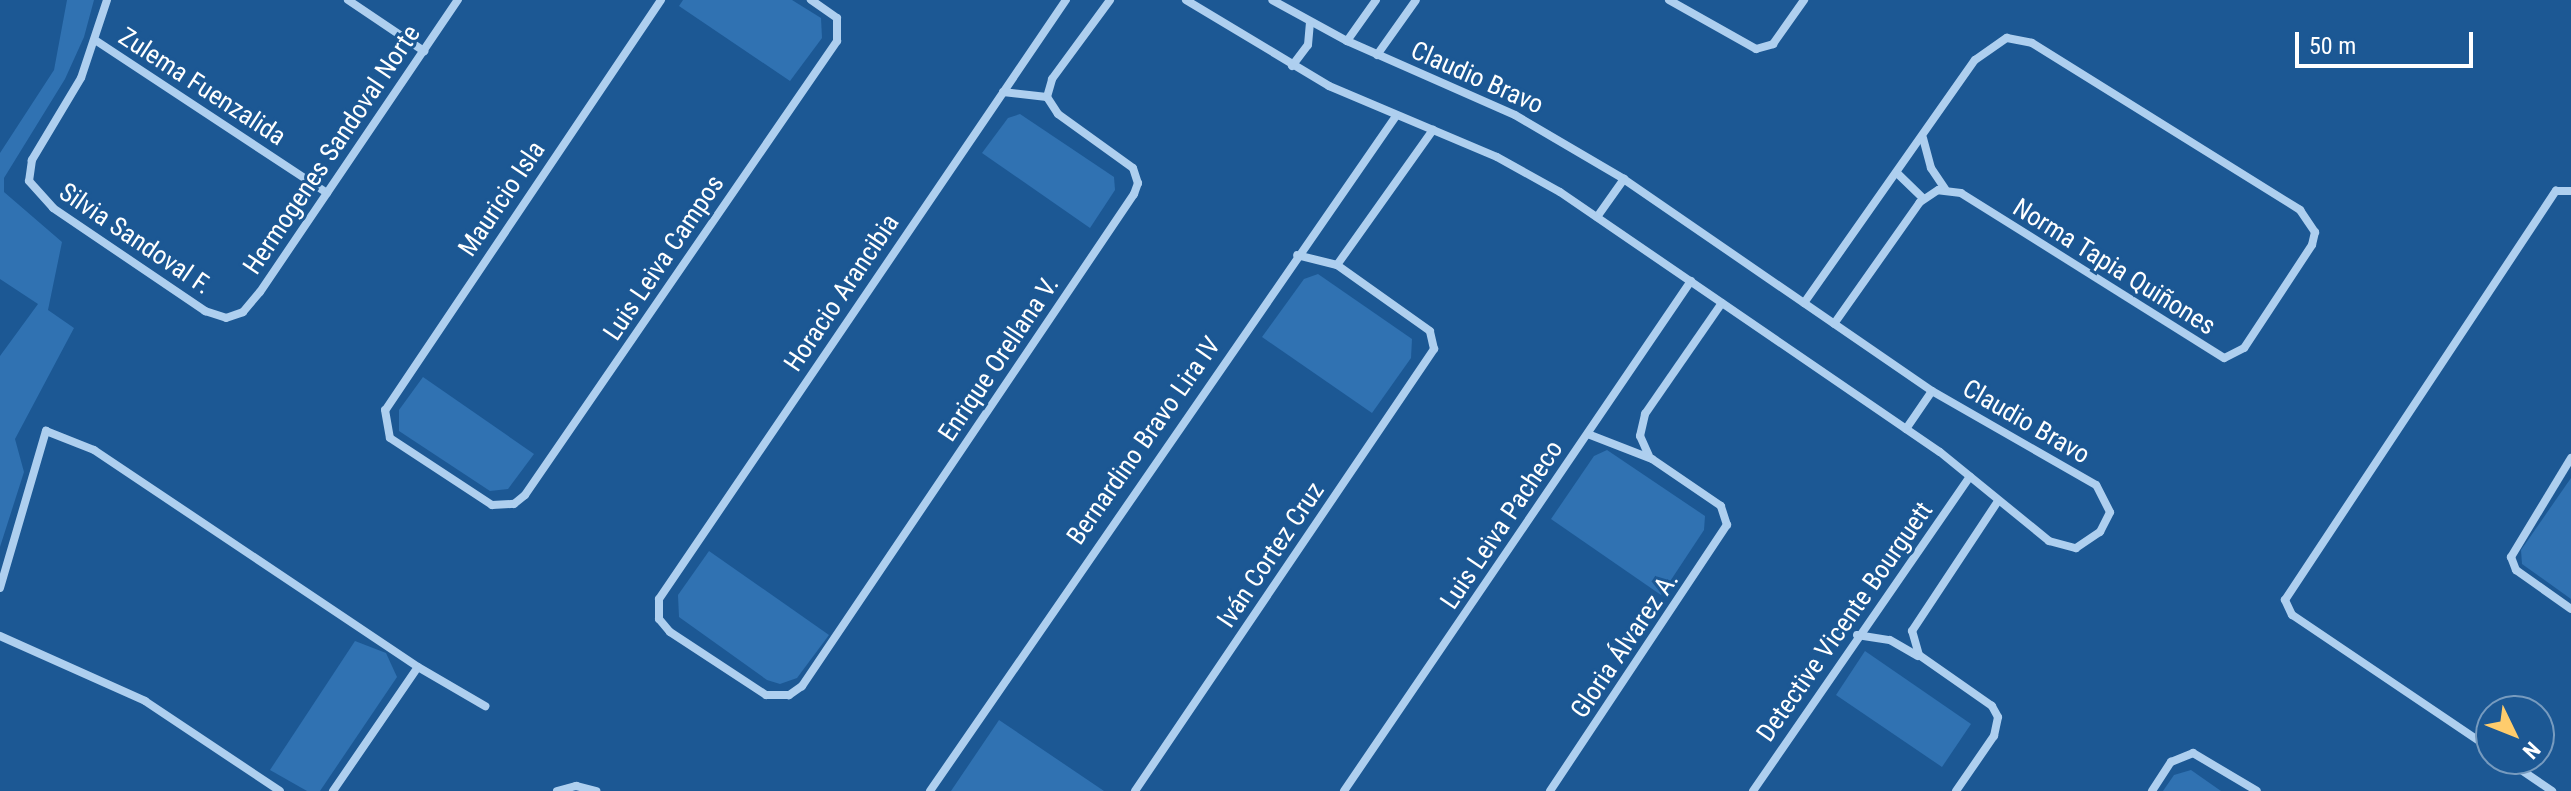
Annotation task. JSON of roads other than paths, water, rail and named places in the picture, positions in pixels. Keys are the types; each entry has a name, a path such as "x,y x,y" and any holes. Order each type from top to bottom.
{"street":[{"path":"95,40 107,0"},
{"path":"348,0 424,51"},
{"name":"Hermogenes Sandoval Norte","path":"234,317 252,303 458,0"},
{"name":"Mauricio Isla","path":"507,506 486,503 397,443 384,424 389,401 661,0"},
{"name":"Luis Leiva Campos","path":"507,506 525,495 837,41 839,23 811,0"},
{"name":"Horacio Arancibia","path":"789,695 766,695 670,632 657,612 662,593 1066,0"},
{"path":"1003,92 1047,97 1052,79 1110,0"},
{"name":"Claudio Bravo","path":"1186,0 1292,66 1396,116 1525,171 1906,429 2042,536 2066,548 2094,539 2110,512 2105,494 2083,476 1932,391 1624,179 1515,115 1347,41 1272,0"},
{"path":"1347,41 1376,0"},
{"path":"1377,55 1416,0"},
{"path":"1669,0 1743,45 1761,49 1779,38 1804,0"},
{"path":"1292,66 1308,45 1310,23"},
{"name":"Norma Tapia Quiñones","path":"1923,137 1975,60 1990,46 2015,37 2300,210 2313,226 2312,245 2244,348 2224,358 1961,193 1945,189"},
{"name":"Silvia Sandoval F.","path":"95,40 81,78 28,173 34,191 53,208 205,311 234,317"},
{"name":"Zulema Fuenzalida","path":"95,40 327,193"},
{"name":"Enrique Orellana V.","path":"789,695 802,686 1134,194 1138,183 1133,168 1058,114 1047,97"},
{"name":"Bernardino Bravo Lira IV","path":"930,791 1297,255 1396,116"},
{"path":"1297,255 1337,265 1433,130"},
{"path":"1804,303 1923,137"},
{"path":"1834,324 1923,198 1945,189 1931,168 1923,137"},
{"path":"1897,173 1923,198"},
{"path":"1597,217 1624,179"},
{"path":"2475,738 2292,615 2285,600 2556,191 2571,191"},
{"name":"Iván Cortez Cruz","path":"1135,791 1432,354 1434,339 1425,326 1337,265"},
{"name":"Luis Leiva Pacheco","path":"1344,791 1691,281"},
{"path":"1652,459 1642,445 1641,421 1722,303"},
{"name":"Claudio Bravo","path":"1906,429 1932,391"},
{"path":"0,588 46,431 94,450 418,667 485,706"},
{"path":"1588,434 1652,459"},
{"path":"2571,458 2511,557 2516,570 2571,609"},
{"name":"Gloria Álvarez A.","path":"1550,791 1722,538 1726,518 1715,502 1652,459"},
{"name":"Detective Vicente Bourguett","path":"1753,791 1857,635 1970,477"},
{"path":"1925,661 1912,639 1917,616 1998,501"},
{"path":"1857,635 1890,640 1992,706 1998,717 1994,736 1956,791"},
{"path":"0,636 145,701 280,791"},
{"path":"333,791 418,667"},
{"path":"2152,791 2171,762 2193,753 2257,791"},
{"path":"2528,775 2552,791"},
{"path":"560,790 596,791"}]}
